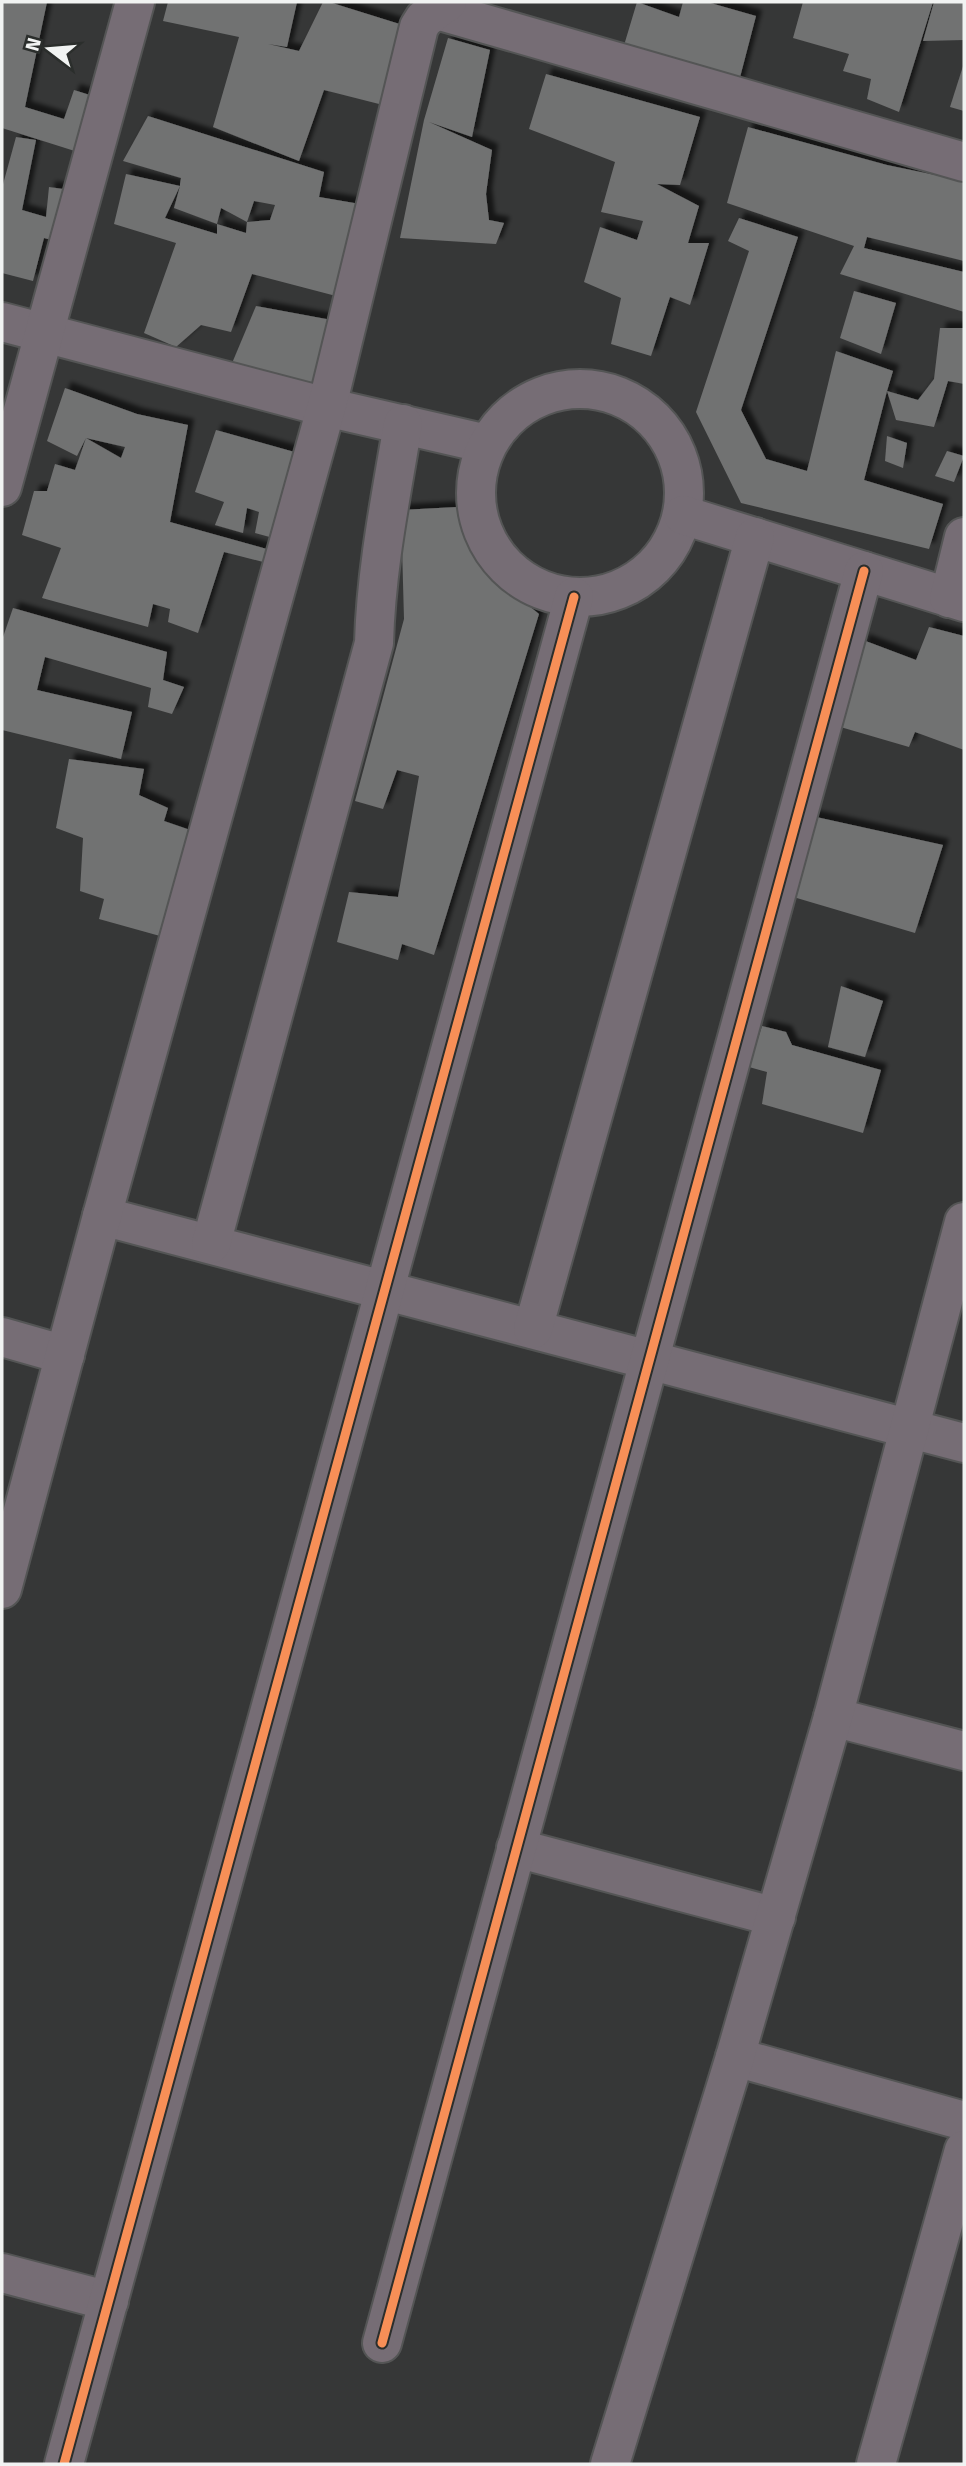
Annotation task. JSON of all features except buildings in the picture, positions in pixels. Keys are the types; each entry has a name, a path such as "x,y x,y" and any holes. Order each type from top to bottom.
{"street":[{"path":"2,487 135,2"},
{"path":"2,1589 102,1216 326,407 419,27 424,19 442,6 964,162"},
{"path":"2,323 326,407 487,444"},
{"path":"584,388 619,395 650,414 672,442 684,477 683,514 669,548 645,576 629,586 594,597 557,596 534,588 505,566 484,536 476,507 478,470 487,444 509,415 540,396 584,388"},
{"path":"211,1244 374,643 381,551 403,424"},
{"path":"683,514 957,600 964,537"},
{"path":"533,1329 755,537"},
{"path":"382,2343 864,571"},
{"path":"64,2464 574,597"},
{"path":"102,1216 964,1443"},
{"path":"610,2464 776,1917 911,1429 964,1222"},
{"path":"2,1337 65,1355"},
{"path":"833,1717 964,1751"},
{"path":"516,1848 776,1917"},
{"path":"735,2057 964,2121"},
{"path":"876,2464 964,2150"},
{"path":"2,2273 109,2301"}],"cycle path":[{"path":"382,2343 864,571"},
{"path":"64,2464 574,597"}]}
